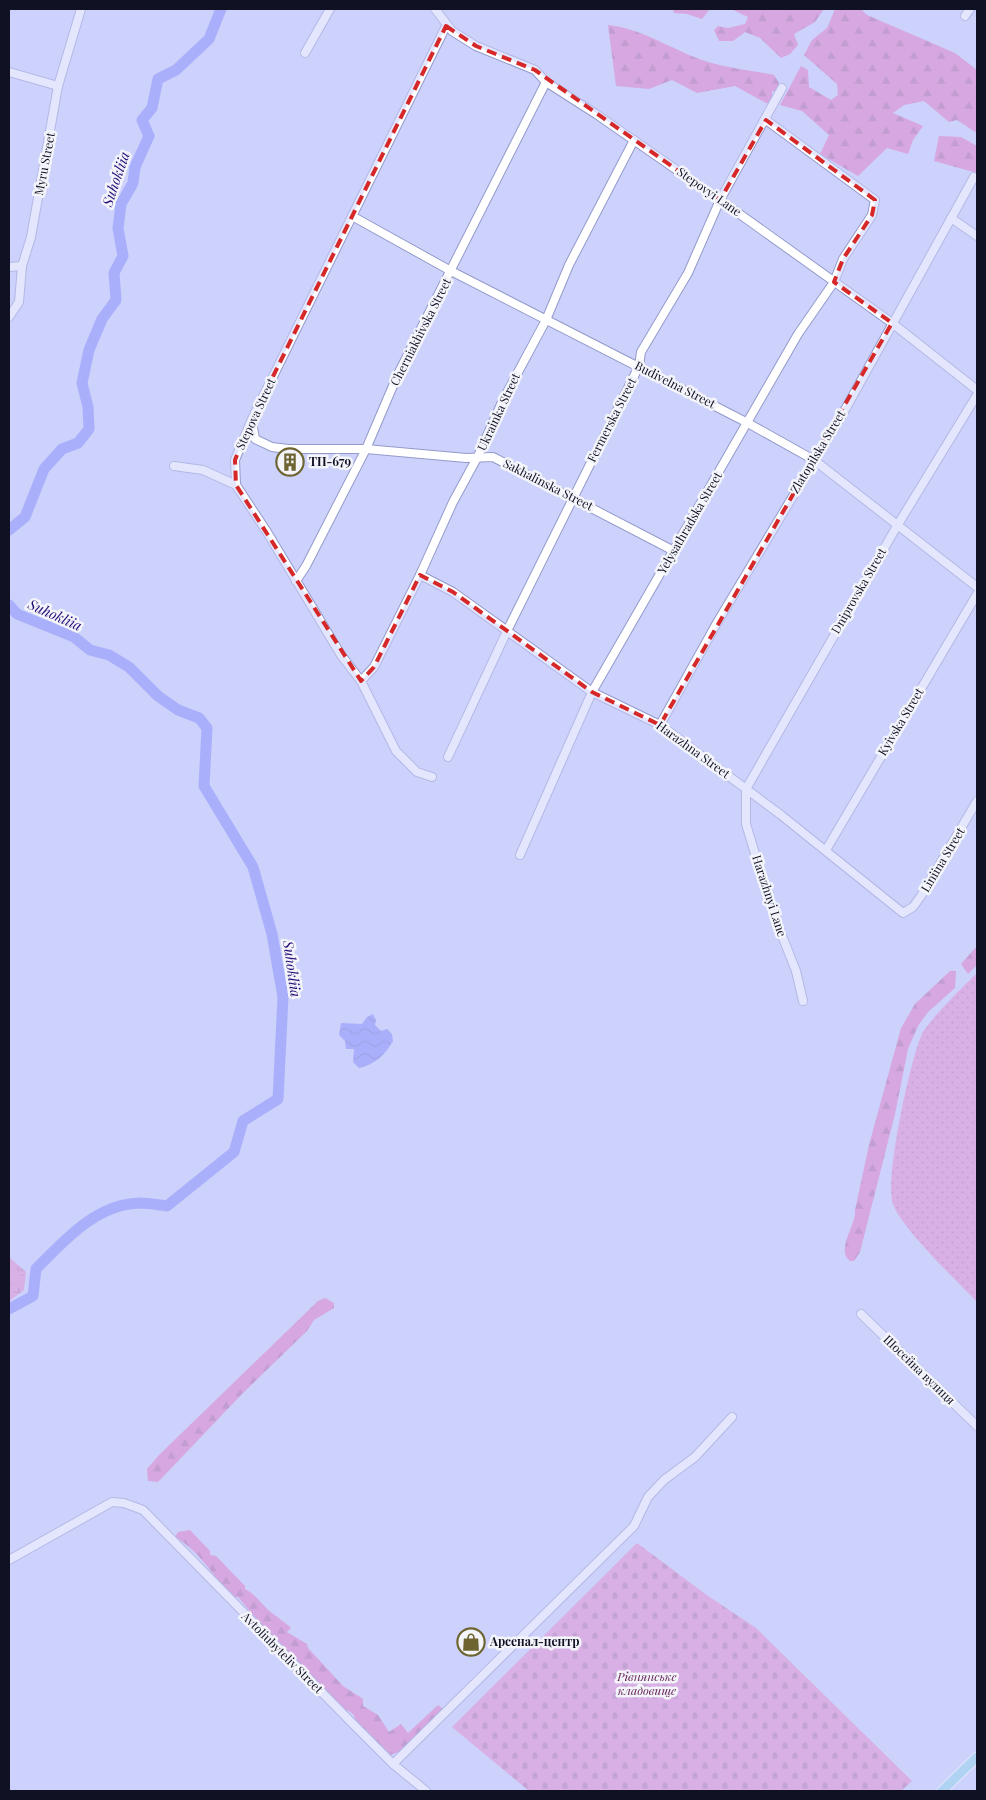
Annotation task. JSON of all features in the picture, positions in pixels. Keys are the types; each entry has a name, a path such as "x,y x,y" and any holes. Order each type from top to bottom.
{"main road":[{"path":"942,1791 977,1757"}],"street":[{"name":"Myru Street","path":"9,317 19,302 22,266 31,237 58,86 81,9"},
{"path":"304,53 330,9"},
{"name":"Stepovyi Lane","path":"435,9 446,26 476,46 535,70 546,82 720,200 892,323 977,390"},
{"path":"965,16 970,9"},
{"name":"Stepova Street","path":"432,777 417,772 399,755 360,681 341,655 236,485 235,460 252,419 446,26"},
{"path":"9,72 58,86"},
{"name":"Cherniakhivska Street","path":"296,581 306,566 366,449 398,374 546,82"},
{"name":"Fermerska Street","path":"448,757 507,631 639,366 641,352 688,272 720,200 782,88"},
{"name":"Yelysathradska Street","path":"520,855 592,692 740,436 746,422 798,334 834,282 843,259 872,215 875,200 766,120"},
{"name":"Ukrainka Street","path":"360,681 374,667 420,575 453,502 478,456 502,402 546,320 569,265 634,140"},
{"name":"Zlatopilska Street","path":"660,725 718,621 814,460 974,177"},
{"name":"Budivelna Street","path":"352,216 451,271 639,366 814,460 977,586"},
{"path":"952,218 977,236"},
{"path":"9,267 22,266"},
{"name":"Dniprovska Street","path":"746,789 897,526 977,395"},
{"name":"Sakhalinska Street","path":"252,419 255,439 272,448 366,449 466,458 478,456 493,457 574,497 674,551"},
{"path":"174,466 203,470 236,485"},
{"name":"Harazhna Street","path":"420,575 453,592 592,692 660,725 826,850 903,913"},
{"name":"Kyivska Street","path":"826,850 977,594"},
{"name":"Harazhnyi Lane","path":"746,789 746,824 773,913 796,971 802,1001"},
{"name":"Liniina Street","path":"903,913 913,907 921,896 977,801"},
{"name":"Шосейна вулиця","path":"861,1314 977,1426"},
{"path":"393,1764 634,1526 648,1497 664,1480 695,1457 732,1417"},
{"name":"Avtoliubyteliv Street","path":"9,1560 112,1502 143,1510 393,1764 426,1791"}],"highlighted area":[{"path":"446,26 476,46 535,70 720,200 766,120 875,200 872,215 843,259 834,282 892,323 660,725 592,692 453,592 420,575 374,667 361,681 236,485 235,460 252,419"}],"green space":[{"path":"673,9 709,10 702,19 687,14 674,13"},
{"path":"731,9 824,9 815,22 794,34 798,45 790,54 781,58 760,38 745,32 733,41 719,41 714,30 718,26 728,28 745,24 748,17"},
{"path":"835,9 861,9 867,15 955,53 977,70 977,133 957,120 949,122 924,101 904,105 893,113 923,126 913,140 908,154 887,148 858,176 820,154 829,135 802,111 780,105 801,66 808,70 809,87 831,100 838,95 837,84 804,55 812,40 827,28"},
{"path":"608,25 644,34 711,63 774,75 779,83 777,92 772,91 773,104 766,103 735,86 697,93 672,80 649,89 616,86"},
{"path":"939,136 961,137 977,146 977,173 934,161"},
{"path":"977,946 977,965 968,974 961,964"},
{"path":"950,971 956,971 955,988 928,1012 918,1026 908,1049 895,1114 860,1252 854,1261 850,1261 846,1256 846,1244 855,1216 869,1145 901,1028 915,1004"},
{"path":"977,973 977,1302 907,1227 893,1204 891,1191 895,1146 900,1118 912,1065 923,1032 941,1010"},
{"path":"9,1257 26,1272 9,1281"},
{"path":"26,1272 24,1290 9,1301 9,1281"},
{"path":"325,1298 334,1303 334,1308 314,1320 307,1331 242,1394 158,1482 148,1481 147,1469 159,1455 318,1301"},
{"path":"190,1530 210,1551 210,1555 216,1556 245,1586 245,1589 291,1628 287,1632 307,1644 308,1648 343,1686 363,1699 363,1706 378,1715 389,1732 401,1724 408,1733 438,1705 443,1709 412,1742 405,1748 390,1755 356,1724 354,1715 349,1711 343,1710 287,1654 283,1645 278,1644 238,1597 233,1597 192,1549 175,1537 178,1532"},
{"name":"Рівнянське кладовище","path":"637,1543 708,1596 756,1628 912,1781 901,1791 529,1791 452,1727"}],"water":[{"path":"373,1014 376,1020 375,1025 381,1031 387,1029 392,1034 393,1041 379,1059 359,1068 353,1062 354,1049 346,1049 345,1041 339,1035 341,1023 362,1024 367,1017"}],"waterway":[{"name":"Suhokliia","path":"9,530 25,517 44,469 62,449 78,443 89,429 88,407 82,383 89,350 102,319 116,300 114,273 123,256 118,228 121,204 133,183 135,167 149,136 142,120 152,108 158,79 176,70 209,39 221,9"},
{"name":"Suhokliia","path":"9,605 17,614 74,637 90,650 109,655 129,667 158,696 178,710 199,718 207,728 204,786 253,867 272,934 283,997 278,1099 243,1121 234,1152 167,1206 140,1203 124,1205 109,1210 82,1226 36,1269 33,1296 9,1309"}],"place":[{"name":"ТП-679","path":"290,462"},
{"name":"Арсенал-центр","path":"471,1642"}]}
